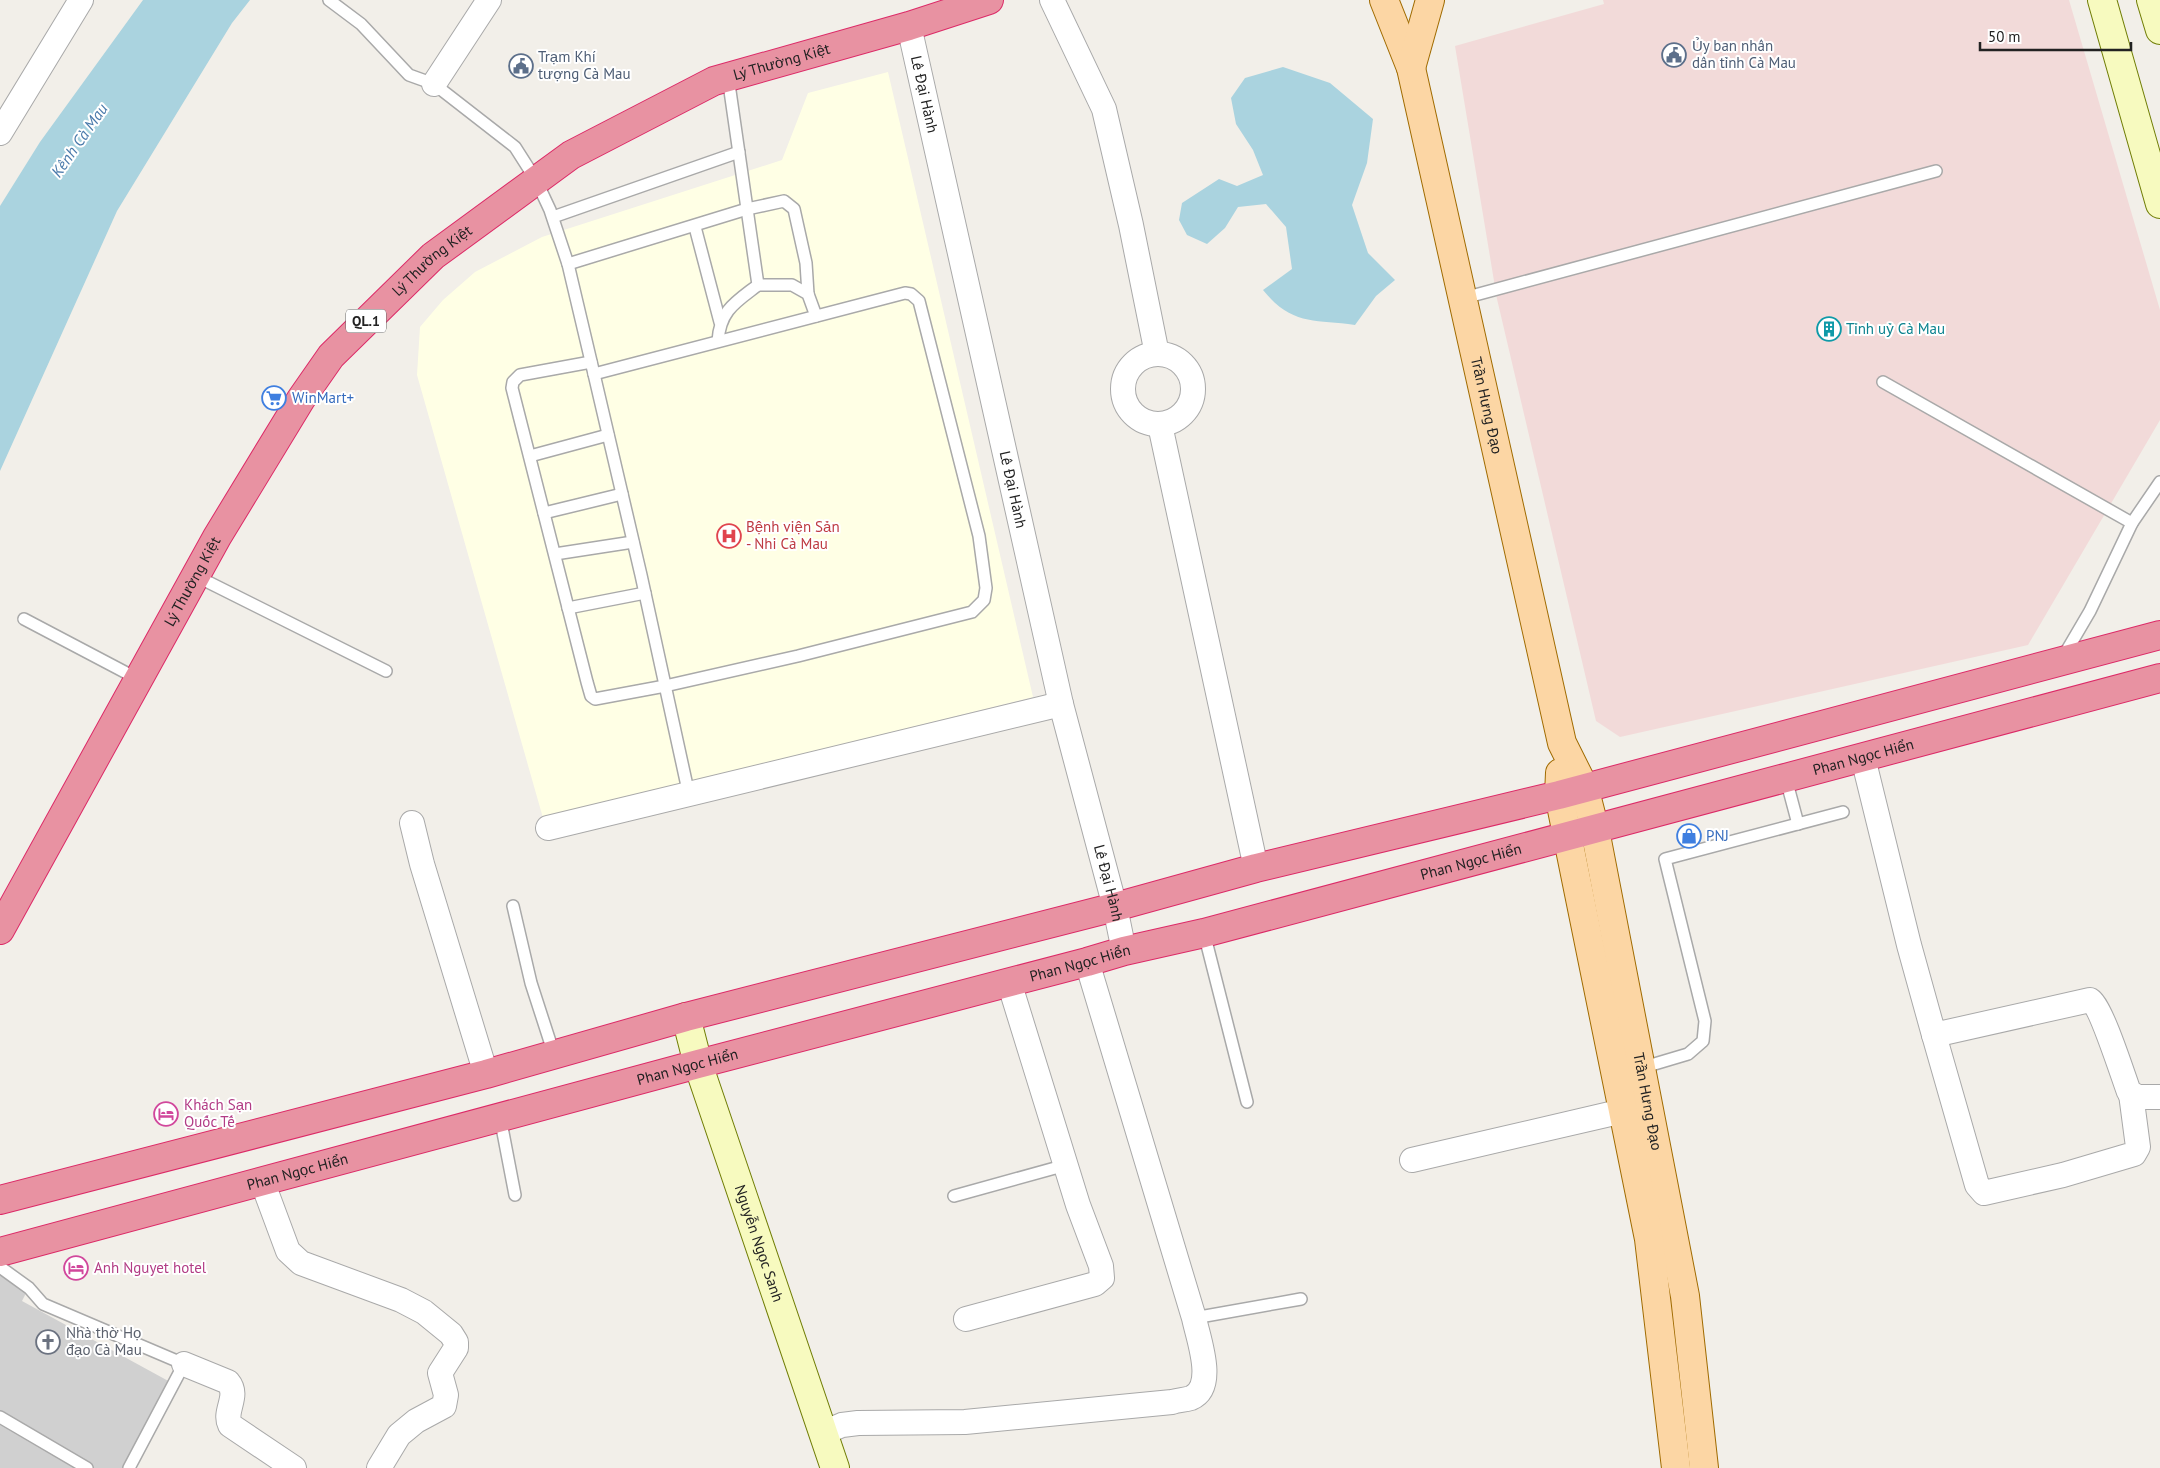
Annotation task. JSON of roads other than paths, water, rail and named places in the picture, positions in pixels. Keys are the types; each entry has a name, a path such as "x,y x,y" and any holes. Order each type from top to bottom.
{"highway":[{"name":"Lý Thường Kiệt","path":"0,930 196,576 301,399 330,356 433,256 571,155 714,81 909,26 959,4 988,0"},
{"path":"0,1200 486,1074 686,1017 1115,907 1256,868 1559,795 2160,635"},
{"name":"Phan Ngọc Hiển","path":"0,1252 698,1064 1124,951 1204,933 1595,830 2160,678"}],"main road":[{"name":"Trần Hưng Đạo","path":"1384,0 1411,68 1464,298 1562,743 1584,787 1595,830 1640,1068 1655,1207 1649,1238 1676,1468"},
{"name":"Trần Hưng Đạo","path":"1411,68 1430,0"},
{"name":"Trần Hưng Đạo","path":"1562,743 1559,795 1623,1112 1684,1296 1704,1468"}],"street":[{"path":"0,133 81,0"},
{"path":"434,84 489,0"},
{"path":"1052,0 1104,109 1131,225 1157,354"},
{"path":"2102,0 2160,204"},
{"path":"2151,0 2160,30"},
{"name":"Lê Đại Hành","path":"909,26 1062,704 1115,907 1124,951"},
{"path":"1157,354 1169,355 1180,361 1188,370 1193,382 1190,405 1177,419 1160,425 1148,423 1137,418 1128,408 1124,396 1124,384 1129,370 1138,361 1157,354"},
{"path":"1160,425 1256,868"},
{"path":"548,828 1062,704"},
{"path":"1863,758 1908,945 1977,1185 1984,1193 2063,1175 2134,1154 2138,1147 2131,1094 2112,1048 2102,1015 2095,1003 2090,1000 1934,1035"},
{"path":"412,823 422,864 486,1074"},
{"path":"823,1433 842,1425 858,1423 965,1422 1172,1402 1190,1398 1196,1394 1205,1378 1194,1318 1087,962"},
{"path":"966,1319 1095,1284 1102,1278 1101,1266 1066,1165 1009,982"},
{"name":"Nguyễn Ngọc Sanh","path":"686,1017 698,1064 834,1468"},
{"path":"2131,1094 2138,1098 2160,1097"},
{"path":"1412,1160 1623,1112"},
{"path":"262,1181 288,1251 302,1263 401,1300 424,1312 451,1334 456,1342 455,1351 441,1370 446,1395 444,1406 416,1421 399,1435 379,1468"},
{"path":"184,1364 228,1382 233,1392 228,1416 230,1425 294,1468"}],"lane":[{"path":"329,0 361,24 409,75 434,84 515,148 536,180 553,217 568,264 594,374 645,593 689,795"},
{"path":"728,77 758,285"},
{"path":"553,217 739,152"},
{"path":"1464,298 1936,171"},
{"path":"568,264 695,227 747,209 784,201 794,209 806,262 808,294 816,316"},
{"path":"695,227 720,322 718,340"},
{"path":"720,322 735,303 758,285 792,285 808,294"},
{"path":"590,362 520,375 515,378 512,388 591,696 595,699 665,686 798,656 972,612 984,600 986,588 979,536 918,301 911,294 905,293 718,340 594,374"},
{"path":"1883,382 2132,523"},
{"path":"530,456 608,435"},
{"path":"2060,663 2090,611 2132,523 2160,482"},
{"path":"544,513 622,494"},
{"path":"555,554 633,542"},
{"path":"196,576 386,671"},
{"path":"568,608 645,593"},
{"path":"24,619 138,679"},
{"path":"1786,778 1798,824"},
{"path":"1640,1068 1688,1054 1703,1041 1705,1021 1665,859 1843,812"},
{"path":"513,906 531,983 554,1054"},
{"path":"1204,933 1246,1102"},
{"path":"500,1117 515,1195"},
{"path":"954,1196 1066,1165"},
{"path":"0,1268 29,1288 43,1304 184,1364 129,1468"},
{"path":"1194,1318 1301,1299"},
{"path":"0,1417 87,1468"}],"water":[{"name":"Kênh Cà Mau","path":"143,0 250,0 232,23 117,211 0,471 0,206 40,142"},
{"path":"1283,67 1330,83 1373,119 1367,163 1352,205 1368,253 1395,280 1376,296 1355,325 1304,319 1284,310 1263,290 1292,269 1286,227 1266,204 1238,207 1225,228 1207,244 1187,235 1179,220 1182,203 1219,179 1237,186 1263,175 1253,150 1236,124 1231,98 1245,78"}],"place":[{"name":"Ủy ban nhân dân tỉnh Cà Mau","path":"1674,55"},
{"name":"Trạm Khí tượng Cà Mau","path":"521,66"},
{"name":"Tỉnh uỷ Cà Mau","path":"1829,329"},
{"name":"WinMart+","path":"274,398"},
{"name":"Bệnh viện Sản - Nhi Cà Mau","path":"729,536"},
{"name":"PNJ","path":"1689,836"},
{"name":"Khách Sạn Quốc Tế","path":"166,1114"},
{"name":"Anh Nguyet hotel","path":"76,1268"},
{"name":"Nhà thờ Họ đạo Cà Mau","path":"48,1342"}]}
